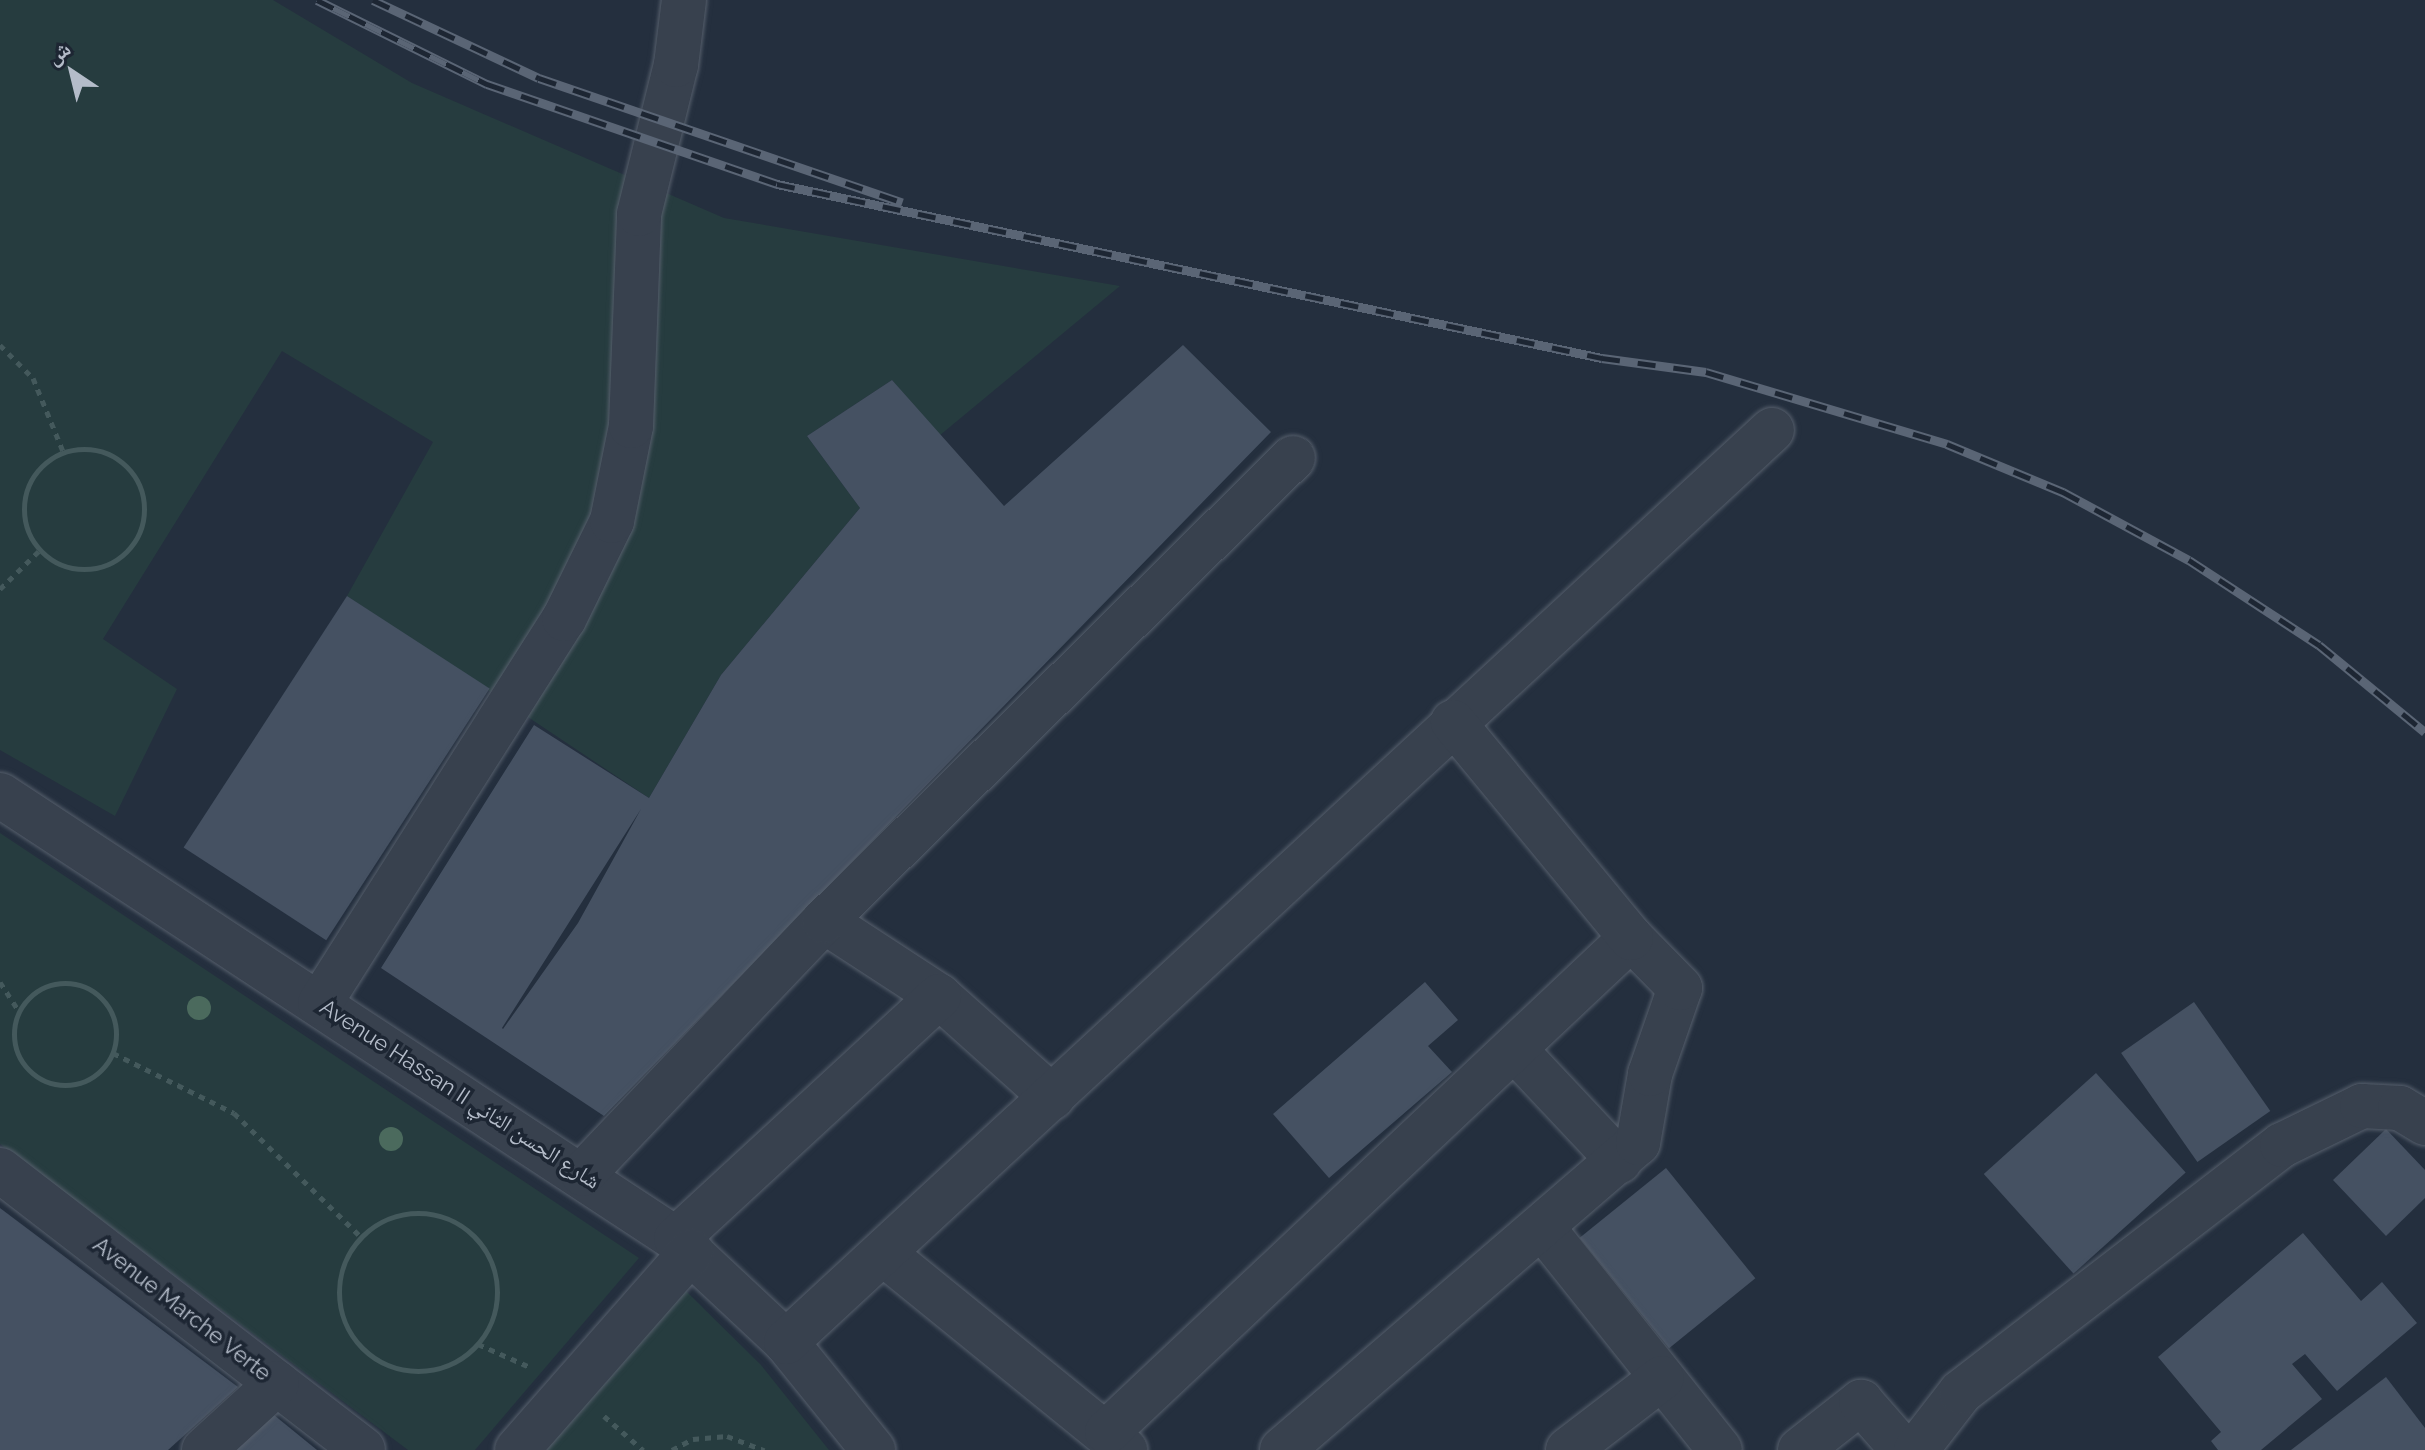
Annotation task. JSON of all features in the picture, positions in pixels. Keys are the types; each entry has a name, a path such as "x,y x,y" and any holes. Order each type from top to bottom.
{"street":[{"path":"320,1003 564,619 612,521 631,426 638,222 676,65 684,0"},
{"path":"786,1342 1772,430"},
{"path":"583,1174 824,921 1293,458"},
{"path":"1282,1450 1638,1143 1650,1074 1680,988 1631,938 1453,722"},
{"name":"Avenue Hassan II شارع الحسن الثاني","path":"0,795 583,1174 684,1246 786,1342 873,1450"},
{"path":"824,921 939,996 1052,1097"},
{"path":"884,1254 1116,1441 1631,938"},
{"path":"517,1450 573,1387 684,1246 939,996"},
{"path":"1514,1049 1619,1161"},
{"path":"1916,1450 1961,1392 2282,1145 2362,1106 2400,1108 2425,1123"},
{"name":"Avenue Marche Verte","path":"0,1170 363,1450"},
{"path":"1542,1227 1720,1450"},
{"path":"1568,1450 1662,1378"},
{"path":"204,1450 277,1383"},
{"path":"1800,1450 1861,1402 1903,1450"}],"path":[{"path":"0,345 33,378 63,451"},
{"path":"63,451 109,454 132,473 144,498 141,530 109,564 82,570 39,551 24,525 24,496 37,470 63,451"},
{"path":"0,589 39,551"},
{"path":"0,982 19,1011 17,1050 42,1080 58,1085 89,1080 113,1053 114,1018 93,991 59,983 36,993 19,1011"},
{"path":"113,1053 234,1113 361,1237"},
{"path":"436,1215 481,1243 494,1267 497,1294 478,1344 435,1369 386,1365 365,1351 340,1307 343,1269 361,1237 383,1221 436,1215"},
{"path":"478,1344 573,1387"},
{"path":"672,1450 693,1439 727,1436 764,1450"}],"green space":[{"path":"0,0 273,0 412,83 724,218 1120,286 939,436 892,380 807,436 860,508 721,675 649,798 347,596 433,442 282,351 103,639 177,689 115,816 0,750"},
{"path":"0,833 639,1258 475,1450 408,1450 0,1144"},
{"path":"686,1291 761,1365 829,1450 541,1450"}],"building":[{"path":"1183,345 1271,432 604,1116 381,968 534,725 649,798 721,675 860,508 807,436 892,380 1004,506","holes":["641,809 578,923 503,1029"]},
{"path":"347,596 490,689 326,940 184,848"},
{"path":"1425,982 1458,1020 1428,1046 1452,1072 1329,1178 1273,1114"},
{"path":"2194,1002 2270,1111 2197,1162 2121,1053"},
{"path":"2096,1073 2186,1173 2073,1274 1984,1174"},
{"path":"2386,1129 2425,1170 2425,1198 2386,1236 2333,1180"},
{"path":"1666,1168 1755,1278 1669,1348 1580,1238"},
{"path":"0,1208 238,1387 168,1450 0,1450"},
{"path":"2303,1233 2361,1301 2382,1282 2417,1323 2337,1391 2305,1354 2292,1364 2322,1399 2261,1450 2218,1450 2211,1441 2221,1432 2158,1357"},
{"path":"2386,1377 2425,1428 2425,1450 2291,1450"},
{"path":"274,1415 317,1450 235,1450"}],"railway":[{"path":"317,0 487,84 777,184 1602,358 1706,372 1947,444 2063,492 2189,560 2319,645 2425,732"},
{"path":"373,0 539,78 902,202"}]}
